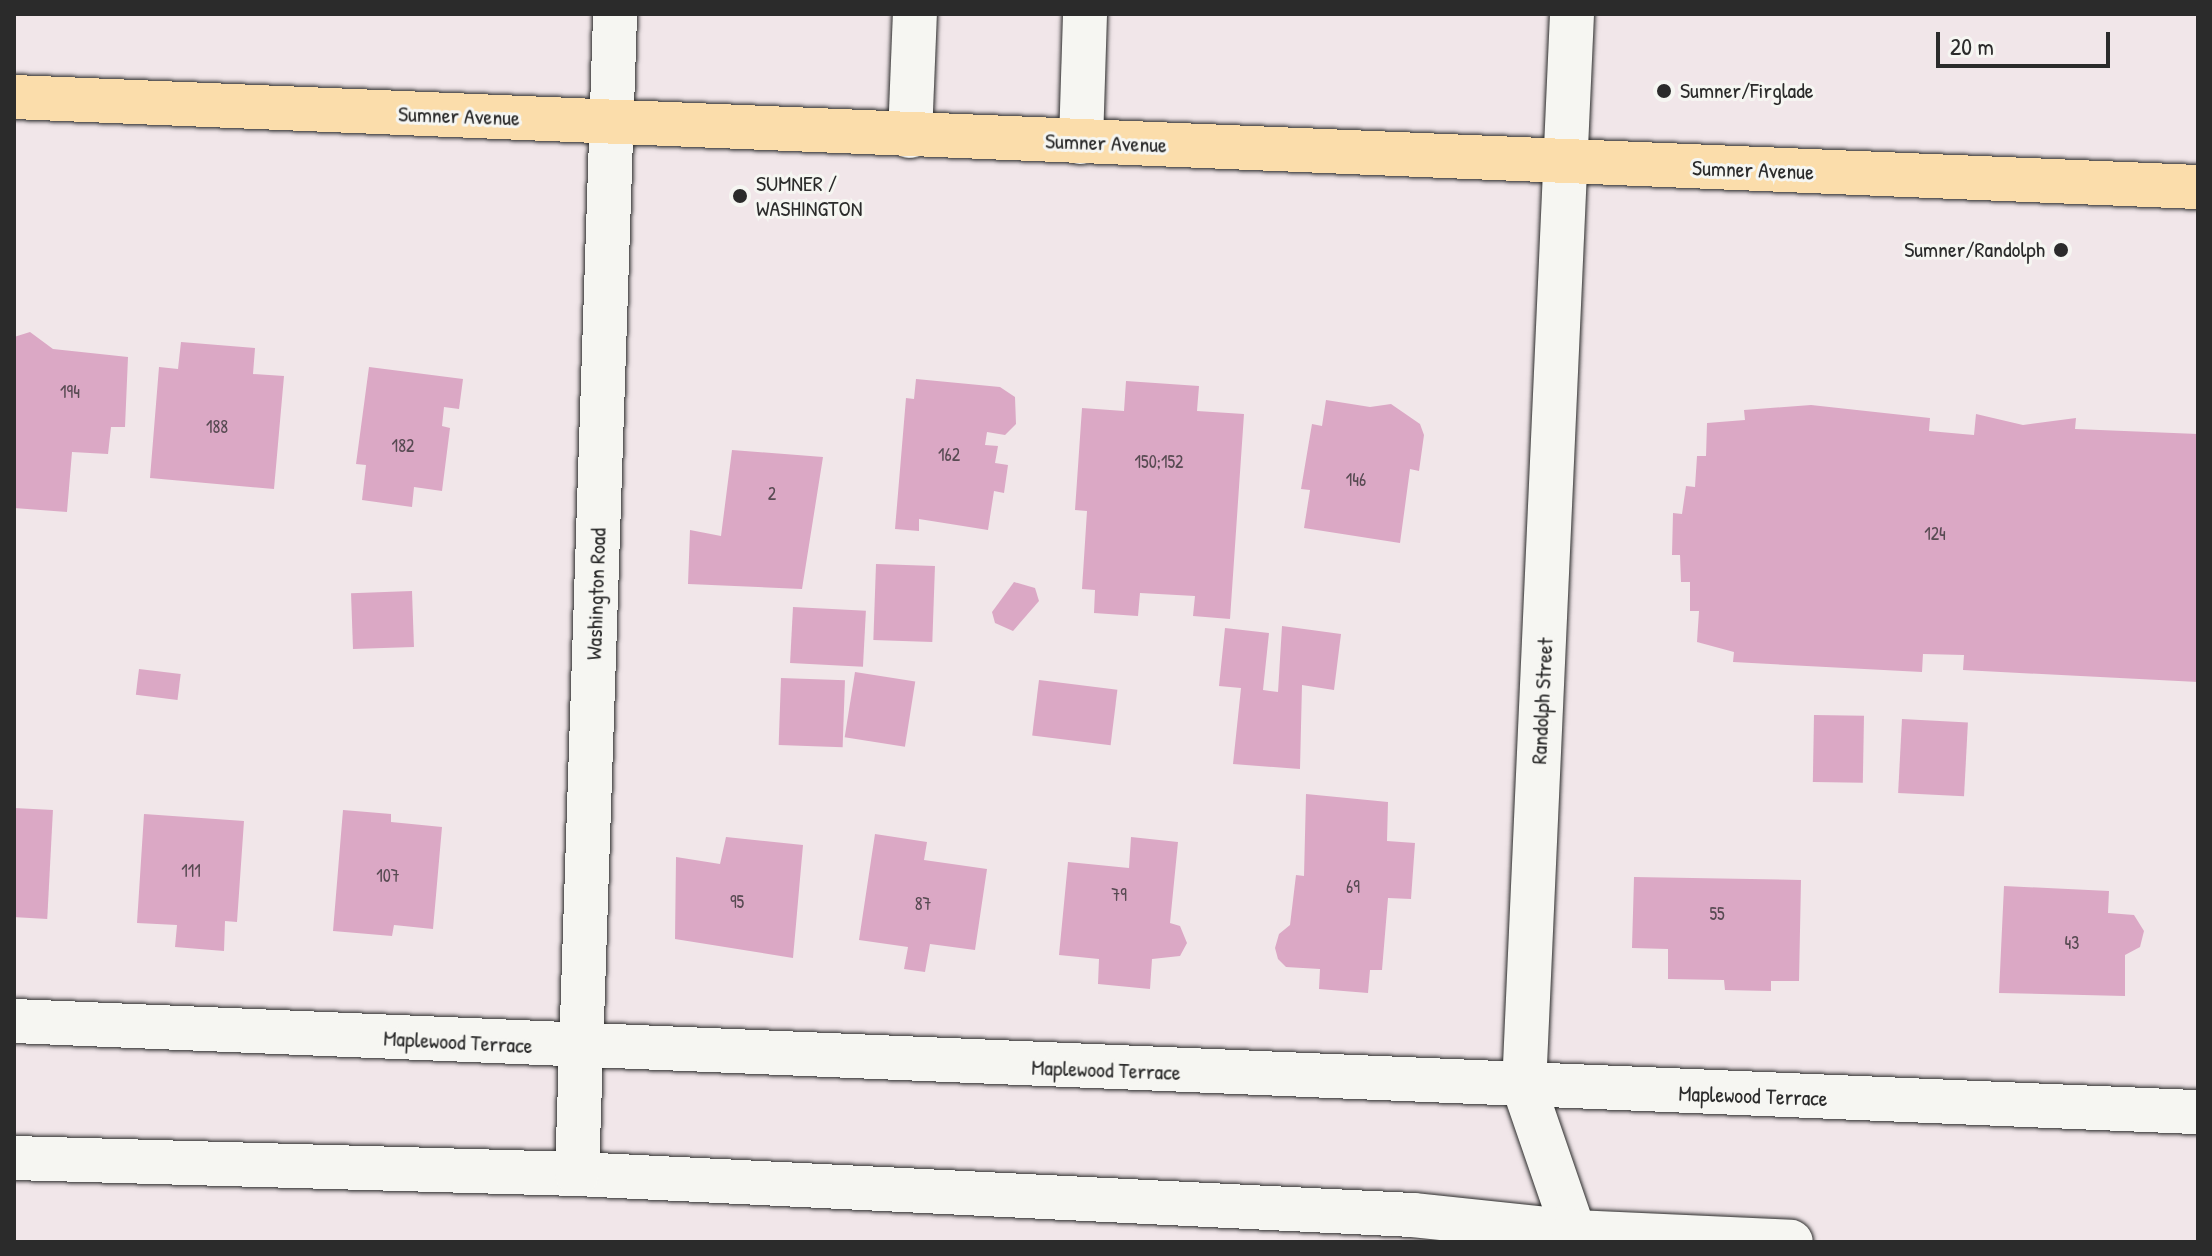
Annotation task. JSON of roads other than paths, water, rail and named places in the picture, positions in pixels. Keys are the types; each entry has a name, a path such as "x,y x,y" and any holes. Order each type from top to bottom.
{"main road":[{"name":"Sumner Avenue","path":"14,97 2198,187"}],"street":[{"name":"Washington Road","path":"577,1174 578,1047 615,14"},
{"path":"910,136 915,14"},
{"path":"1081,142 1085,14"},
{"name":"Randolph Street","path":"1572,14 1568,162 1524,1087 1581,1239"},
{"name":"Maplewood Terrace","path":"14,1021 1524,1087 2198,1112"},
{"path":"14,1158 577,1174 1581,1239 1791,1242"}],"place":[{"name":"Sumner/Firglade","path":"1664,91"},
{"name":"SUMNER / WASHINGTON","path":"740,196"},
{"name":"Sumner/Randolph","path":"2061,250"}]}
